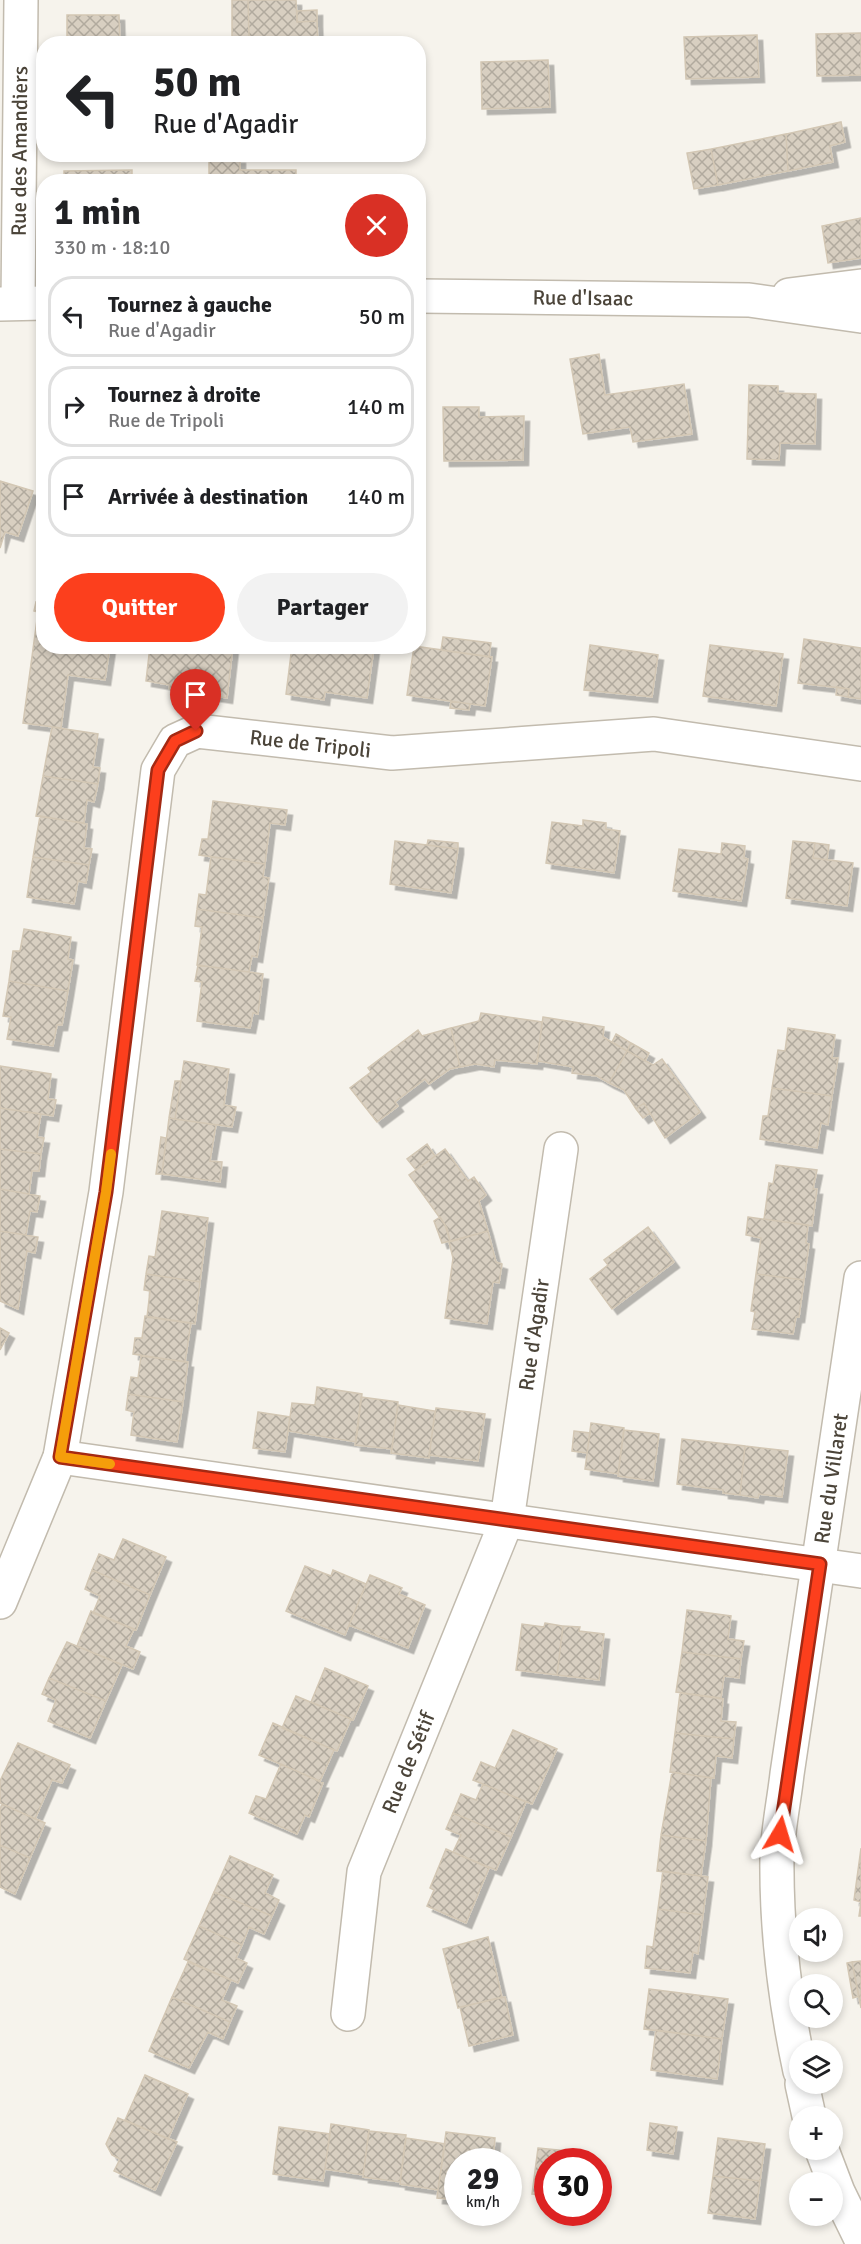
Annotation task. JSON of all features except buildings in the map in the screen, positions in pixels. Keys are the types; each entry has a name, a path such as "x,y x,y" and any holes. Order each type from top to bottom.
{"street":[{"name":"Rue des Amandiers","path":"20,303 21,0"},
{"name":"Rue d'Isaac","path":"749,300 861,286"},
{"name":"Rue d'Isaac","path":"426,296 749,300 861,316"},
{"name":"Rue de Tripoli","path":"0,1602 60,1457 106,1192 158,770 175,741 196,731 392,753 654,734 861,764"},
{"name":"Rue d'Agadir","path":"507,1520 561,1149"},
{"name":"Rue du Villaret","path":"793,2040 780,1938 777,1855 861,1278"},
{"path":"60,1457 861,1571"},
{"name":"Rue de Sétif","path":"348,2014 363,1872 507,1520"},
{"path":"826,2160 838,2192 861,2239"}],"slow traffic":[{"path":"110,1464 60,1457 111,1154"}],"route":[{"path":"196,731 175,741 158,770 106,1192 60,1457 820,1564 787,1774 780,1834"}]}
